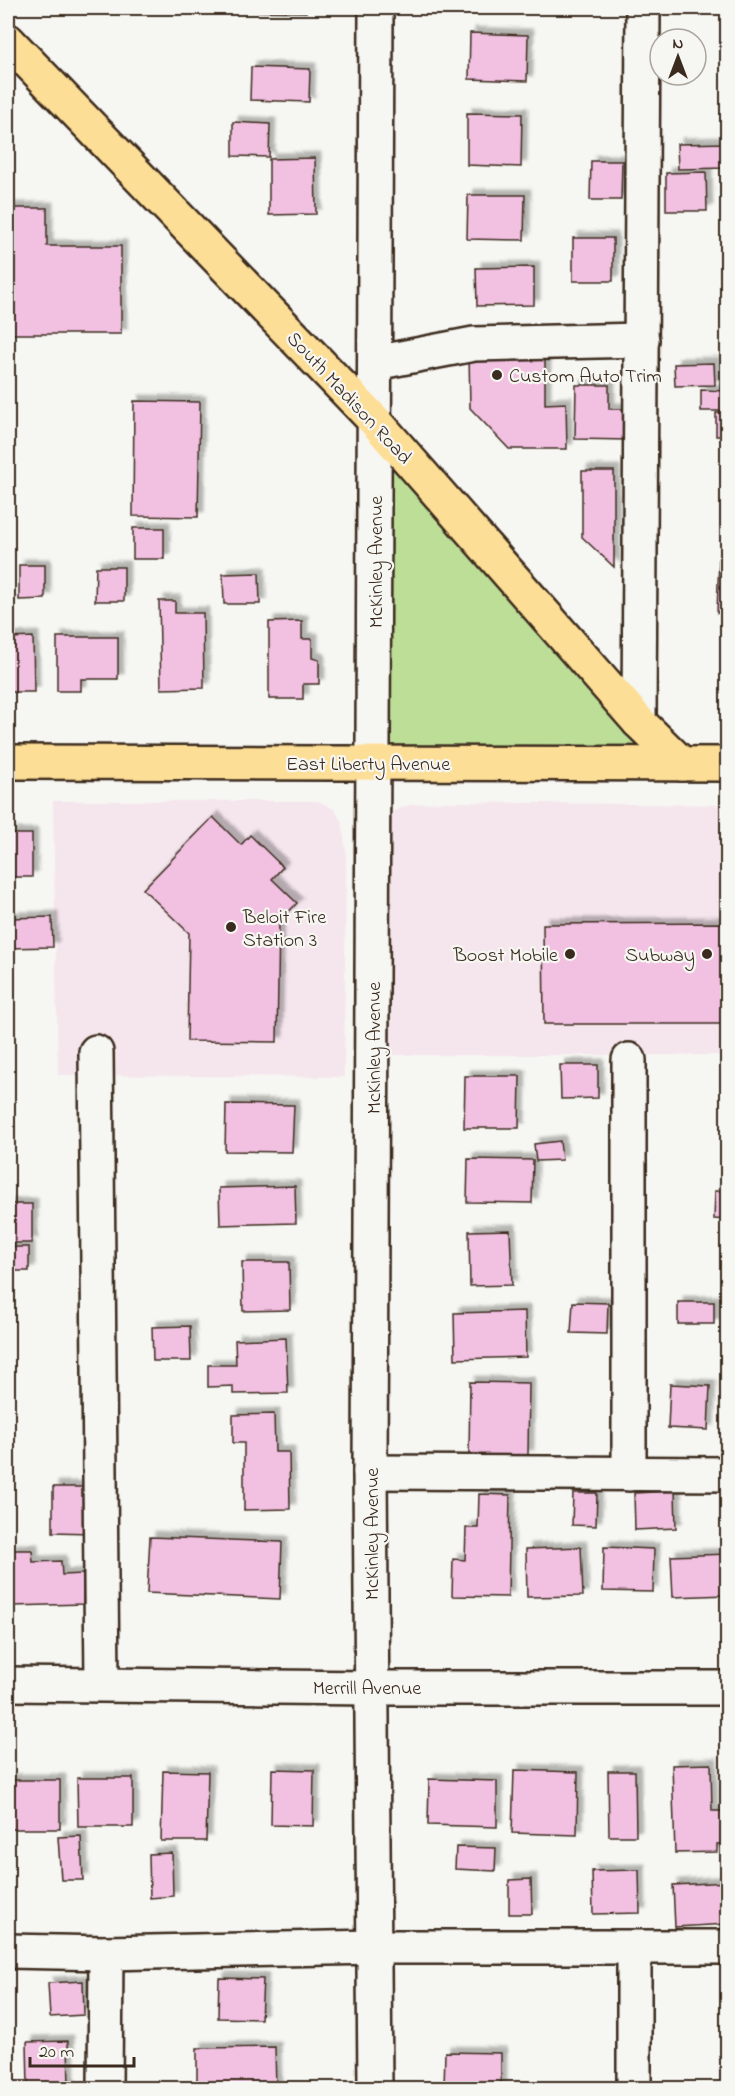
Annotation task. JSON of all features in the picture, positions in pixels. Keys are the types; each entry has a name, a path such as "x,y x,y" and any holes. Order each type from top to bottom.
{"main road":[{"name":"South Madison Road","path":"8,41 375,421 639,722 682,764"},
{"name":"East Liberty Avenue","path":"8,762 728,764"}],"street":[{"name":"McKinley Avenue","path":"375,2088 370,1472 376,8"},
{"path":"639,722 643,8"},
{"path":"375,363 474,344 642,340"},
{"path":"96,1052 102,1684"},
{"path":"629,1060 629,1474"},
{"path":"370,1472 728,1474"},
{"name":"Merrill Avenue","path":"8,1684 372,1688 728,1688"},
{"path":"8,1951 106,1953 374,1947 728,1947"},
{"path":"634,1948 634,2088"},
{"path":"105,2088 106,1953"}],"shaded area":[{"path":"53,801 318,801 334,809 342,823 346,852 344,1077 58,1075"},
{"path":"439,802 727,805 727,1055 391,1055 389,823 394,811 409,805"}],"green space":[{"path":"375,421 682,764 373,763"}],"building":[{"path":"242,8 306,8 306,12 242,11"},
{"path":"470,33 528,35 527,81 469,79"},
{"path":"251,67 310,69 309,102 250,100"},
{"path":"467,113 522,114 521,167 467,165"},
{"path":"233,122 270,124 269,157 233,156"},
{"path":"728,143 728,168 678,169 677,144"},
{"path":"315,158 316,214 269,215 269,159"},
{"path":"591,161 622,161 621,200 590,200"},
{"path":"706,172 707,211 666,211 666,173"},
{"path":"468,195 525,195 524,240 467,239"},
{"path":"8,208 47,208 47,246 121,246 121,334 8,334"},
{"path":"573,238 613,238 613,281 573,281"},
{"path":"534,267 534,305 477,306 476,268"},
{"path":"545,352 545,404 566,403 567,449 509,449 470,408 469,353"},
{"path":"714,363 715,385 675,386 674,364"},
{"path":"576,385 609,385 609,409 629,409 628,440 575,439"},
{"path":"701,390 728,391 728,411 701,411"},
{"path":"134,401 200,402 198,517 133,516"},
{"path":"716,413 728,413 728,436 716,436"},
{"path":"582,471 614,471 614,567 582,537"},
{"path":"133,528 164,528 164,559 133,559"},
{"path":"719,557 728,557 728,613 717,613"},
{"path":"19,565 45,565 45,599 19,600"},
{"path":"96,567 124,567 124,601 95,601"},
{"path":"259,573 260,604 224,604 223,574"},
{"path":"159,601 175,601 175,613 203,613 204,688 161,689"},
{"path":"302,621 302,639 312,639 312,658 319,660 319,684 303,684 303,699 269,699 269,622"},
{"path":"33,637 34,692 8,692 8,638"},
{"path":"57,637 118,637 118,679 81,679 81,691 57,691"},
{"name":"Beloit Fire Station 3","path":"213,817 241,845 250,835 283,867 272,879 297,903 279,922 277,1042 187,1041 189,933 143,889"},
{"path":"8,834 32,834 32,877 8,877"},
{"path":"52,917 53,947 8,948 8,918"},
{"path":"728,923 728,1024 544,1024 543,924"},
{"path":"560,1065 598,1065 598,1098 561,1099"},
{"path":"465,1076 520,1076 519,1128 464,1128"},
{"path":"226,1104 294,1105 292,1152 225,1151"},
{"path":"560,1141 562,1160 536,1161 534,1144"},
{"path":"468,1159 533,1160 532,1203 467,1202"},
{"path":"295,1186 296,1223 220,1225 219,1188"},
{"path":"715,1191 728,1191 728,1220 714,1219"},
{"path":"8,1204 32,1204 32,1243 8,1243"},
{"path":"510,1230 512,1285 470,1286 469,1231"},
{"path":"8,1247 29,1247 29,1271 8,1271"},
{"path":"242,1262 289,1262 290,1310 243,1311"},
{"path":"573,1302 608,1303 607,1334 571,1333"},
{"path":"678,1302 714,1302 714,1324 678,1324"},
{"path":"525,1311 526,1357 455,1359 454,1313"},
{"path":"190,1326 191,1361 153,1361 152,1327"},
{"path":"286,1338 288,1393 233,1394 233,1386 208,1387 208,1365 236,1365 235,1340"},
{"path":"470,1382 529,1383 528,1455 469,1455"},
{"path":"670,1384 710,1386 708,1430 668,1428"},
{"path":"274,1414 275,1452 289,1452 290,1509 244,1510 244,1443 233,1443 233,1415"},
{"path":"53,1487 92,1487 91,1533 53,1532"},
{"path":"675,1491 676,1528 635,1530 634,1493"},
{"path":"573,1493 597,1493 596,1526 572,1525"},
{"path":"479,1494 510,1495 508,1597 452,1596 453,1559 465,1560 466,1528 478,1528"},
{"path":"150,1537 282,1542 280,1599 147,1593"},
{"path":"581,1547 583,1596 527,1597 526,1549"},
{"path":"604,1547 654,1549 653,1592 603,1591"},
{"path":"11,1550 32,1550 33,1562 61,1561 62,1575 83,1574 83,1604 12,1606"},
{"path":"728,1554 728,1595 673,1597 671,1556"},
{"path":"711,1764 712,1811 728,1811 728,1843 717,1844 717,1852 675,1853 672,1765"},
{"path":"272,1769 314,1770 313,1826 271,1825"},
{"path":"514,1770 578,1772 577,1835 512,1833"},
{"path":"163,1771 208,1772 206,1841 161,1841"},
{"path":"608,1771 635,1771 636,1836 609,1836"},
{"path":"77,1778 133,1778 133,1827 78,1827"},
{"path":"429,1779 497,1781 497,1827 428,1825"},
{"path":"8,1780 60,1780 60,1829 8,1829"},
{"path":"81,1836 83,1880 61,1880 58,1837"},
{"path":"456,1847 496,1848 495,1871 455,1869"},
{"path":"172,1853 173,1896 150,1898 149,1854"},
{"path":"639,1870 640,1913 593,1914 592,1871"},
{"path":"531,1879 532,1914 509,1914 509,1880"},
{"path":"728,1882 728,1924 675,1927 673,1885"},
{"path":"219,1978 263,1979 261,2019 218,2018"},
{"path":"83,1981 84,2015 50,2017 48,1983"},
{"path":"68,2041 69,2088 28,2088 27,2042"},
{"path":"275,2047 276,2088 197,2088 197,2048"},
{"path":"445,2052 501,2053 501,2088 444,2088"}],"place":[{"name":"Custom Auto Trim","path":"497,375"},
{"name":"Beloit Fire Station 3","path":"231,927"},
{"name":"Boost Mobile","path":"570,954"},
{"name":"Subway","path":"707,954"}]}
